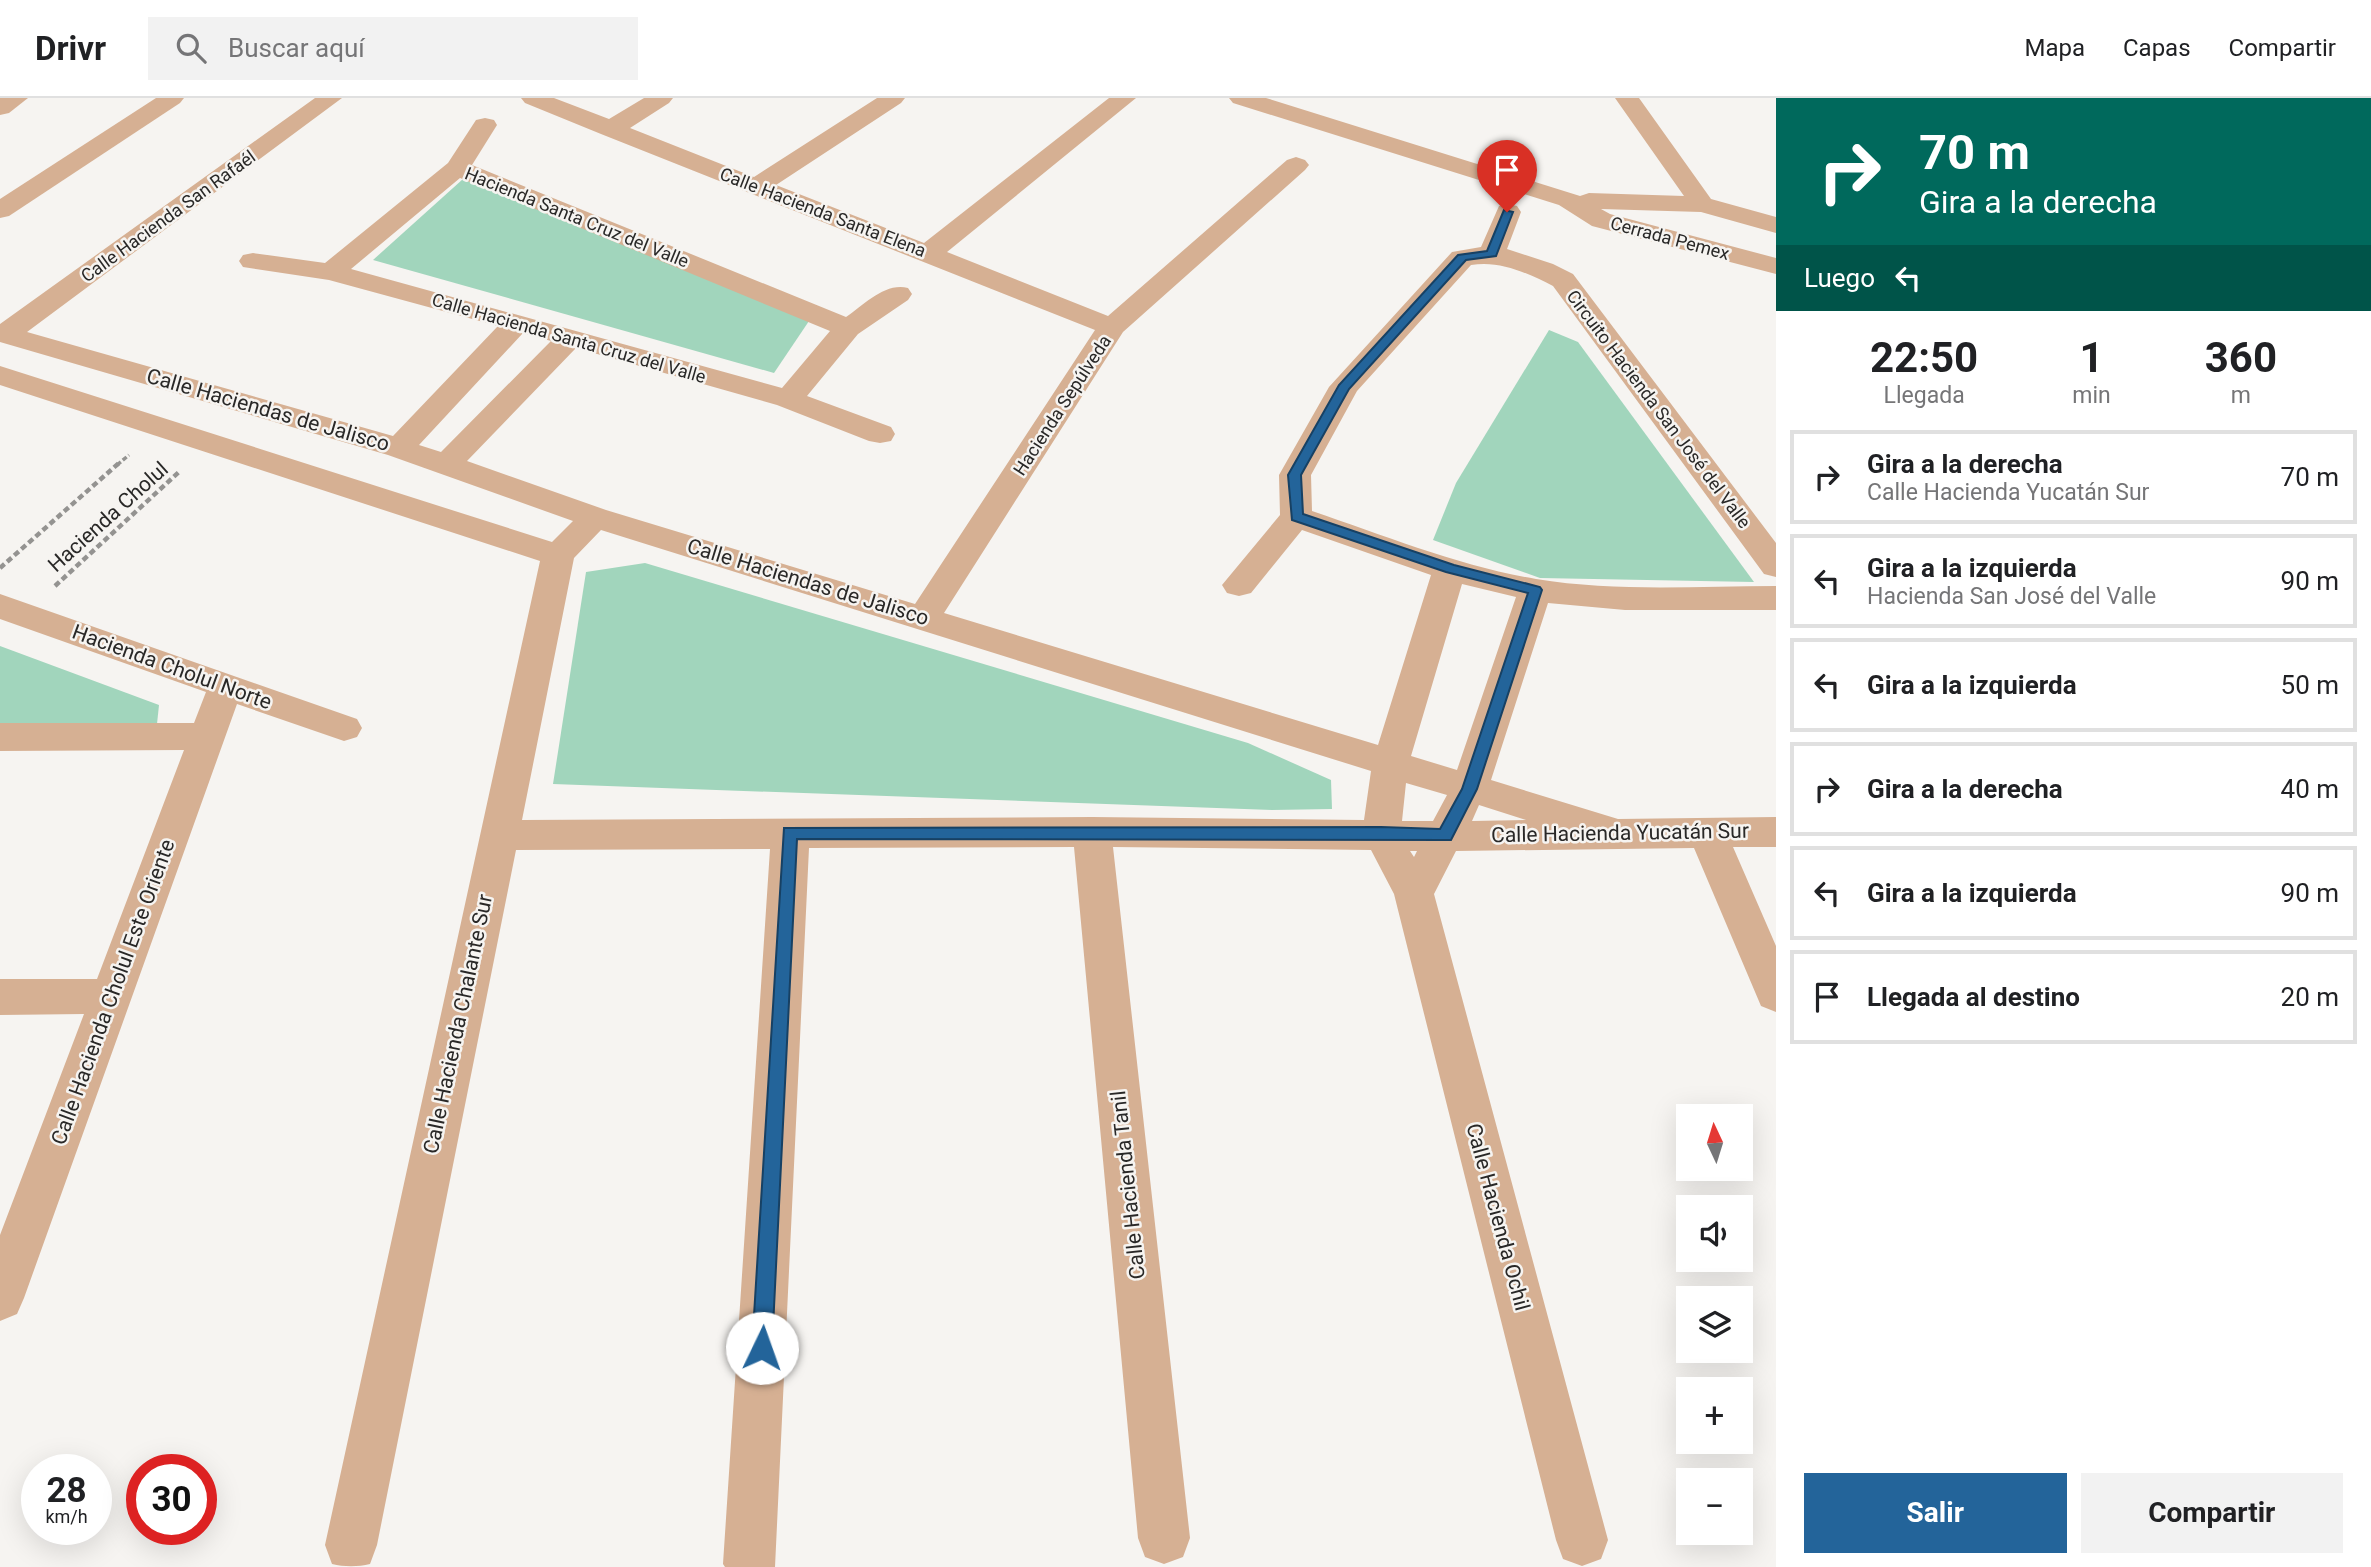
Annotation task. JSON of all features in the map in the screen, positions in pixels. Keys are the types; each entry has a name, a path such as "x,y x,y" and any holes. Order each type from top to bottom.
{"street":[{"path":"0,108 16,98"},
{"path":"0,210 172,98"},
{"name":"Calle Hacienda San Rafaél","path":"2,333 330,98"},
{"name":"Calle Hacienda Santa Elena","path":"533,98 1112,327"},
{"path":"610,129 662,98"},
{"path":"758,186 893,98"},
{"path":"929,253 1124,98"},
{"path":"1241,98 1568,200 1702,204 1776,225"},
{"path":"1627,98 1660,141 1702,204"},
{"path":"457,167 485,125"},
{"name":"Hacienda Sepúlveda","path":"923,618 1112,327 1296,165"},
{"name":"Hacienda Santa Cruz del Valle","path":"331,272 457,167 848,328"},
{"name":"Cerrada Pemex","path":"1568,200 1601,220 1776,266"},
{"path":"1239,585 1296,517 1295,475 1343,387 1462,258 1492,253 1507,212"},
{"name":"Circuito Hacienda San José del Valle","path":"1492,253 1543,270 1563,280 1776,566"},
{"name":"Calle Hacienda Santa Cruz del Valle","path":"253,261 331,272 517,323 788,400 880,434"},
{"path":"788,400 848,328 898,294"},
{"path":"399,448 517,323"},
{"name":"Calle Haciendas de Jalisco","path":"2,333 399,448 595,517 1615,833"},
{"path":"445,466 570,338"},
{"path":"0,375 558,555 595,517"},
{"path":"1296,517 1450,568 1535,590 1596,596 1776,598"},
{"name":"Calle Hacienda Chalante Sur","path":"351,1545 558,555"},
{"path":"1381,833 1390,765 1450,568"},
{"path":"1414,894 1469,789 1535,590"},
{"name":"Hacienda Cholul Norte","path":"12,610 344,728"},
{"name":"Calle Hacienda Cholul Este Oriente","path":"0,1298 226,686"},
{"path":"0,737 207,736"},
{"path":"750,1564 790,832"},
{"name":"Calle Hacienda Yucatán Sur","path":"498,835 790,832 1445,835 1776,832"},
{"name":"Calle Hacienda Tanil","path":"1092,832 1164,1538"},
{"path":"1707,832 1776,994"},
{"name":"Calle Hacienda Ochil","path":"1381,833 1414,894 1582,1540"},
{"path":"0,997 111,996"}],"path":[{"name":"Hacienda Cholul","path":"0,568 161,427"},
{"name":"Hacienda Cholul","path":"12,610 213,442"}],"green space":[{"path":"463,179 809,321 774,373 373,260"},
{"path":"1549,330 1578,342 1754,582 1540,578 1433,540 1456,483"},
{"path":"645,563 1248,743 1331,780 1332,809 1272,810 553,784 586,572"},
{"path":"0,646 159,705 157,724 0,723"}],"route":[{"path":"762,1348 790,832 1445,835 1469,789 1535,590 1450,568 1296,517 1295,475 1343,387 1462,258 1492,253 1507,212"}]}
